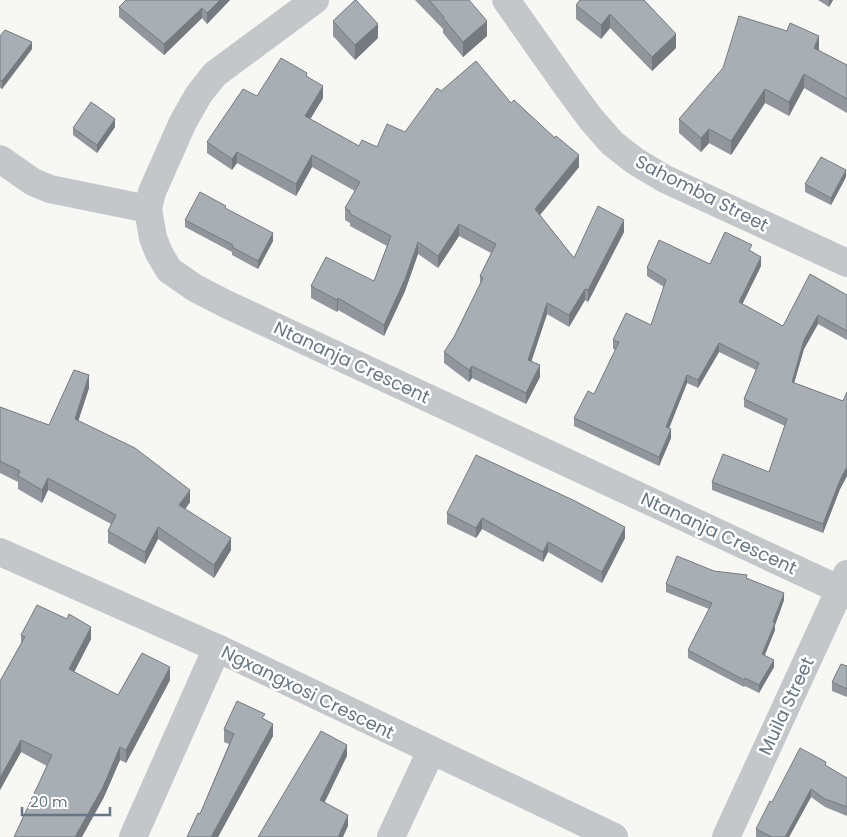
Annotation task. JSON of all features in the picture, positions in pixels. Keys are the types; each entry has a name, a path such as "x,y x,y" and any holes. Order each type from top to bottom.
{"street":[{"name":"Ntananja Crescent","path":"315,0 215,74 199,94 183,122 152,192 148,209 153,238 169,270 195,288 845,586"},
{"name":"Sahomba Street","path":"506,0 591,119 612,143 665,179 847,263"},
{"path":"0,159 33,182 50,189 148,209"},
{"name":"Ngxangxosi Crescent","path":"0,553 217,648 614,837"},
{"name":"Muila Street","path":"726,837 845,586"},
{"path":"133,837 217,648"},
{"path":"391,837 431,751"}],"building":[{"path":"126,0 220,0 207,13 202,8 164,44 119,7"},
{"path":"355,0 378,24 355,45 333,21"},
{"path":"429,0 469,0 487,21 463,42"},
{"path":"580,0 644,0 676,34 652,57 610,14 601,25 576,5"},
{"path":"739,16 787,31 790,23 819,36 814,48 847,65 847,99 804,74 789,102 765,89 731,141 709,129 701,138 679,119 723,68"},
{"path":"5,30 32,42 2,81 0,80 0,36"},
{"path":"281,58 307,73 306,76 323,86 305,116 359,146 362,140 377,147 387,124 405,132 437,88 441,91 476,61 511,103 514,100 555,138 556,136 579,155 535,209 574,258 598,206 624,220 588,290 585,289 569,315 547,303 528,360 540,365 526,393 472,366 469,370 444,352 454,337 483,278 480,276 496,244 459,224 438,256 418,242 405,279 384,325 338,298 337,300 311,286 326,257 374,281 391,236 350,214 350,211 345,208 360,182 312,155 296,184 237,152 232,159 207,142 243,89 257,96"},
{"path":"91,102 115,119 97,145 73,128"},
{"path":"821,157 846,170 831,198 805,184"},
{"path":"200,192 226,206 225,208 273,233 258,261 232,247 233,245 185,220"},
{"path":"725,232 752,245 749,250 761,257 739,302 783,326 810,274 847,295 847,331 818,315 804,340 792,382 843,401 847,392 847,467 823,524 712,482 723,454 769,472 787,419 744,399 759,363 719,343 698,380 687,375 666,427 671,429 659,457 574,418 588,391 594,394 619,342 613,340 626,313 651,325 666,280 647,268 659,240 710,264"},
{"path":"74,370 89,375 75,419 135,448 190,490 179,505 231,538 214,565 158,527 145,552 108,531 116,515 48,478 42,490 18,476 20,471 0,461 0,407 49,425"},
{"path":"476,455 575,501 625,527 602,572 548,542 543,552 482,518 476,528 447,513"},
{"path":"677,556 714,571 747,575 746,578 784,593 773,622 775,623 762,654 774,660 759,685 745,678 744,680 688,650 712,603 666,584"},
{"path":"37,605 67,619 69,614 91,627 69,669 118,695 142,653 170,667 126,750 120,747 103,787 75,837 14,837 52,755 21,740 0,778 0,681 25,637 21,635"},
{"path":"841,664 847,666 847,689 832,682"},
{"path":"237,701 265,714 262,718 273,724 211,837 187,837 198,813 200,814 234,734 224,729"},
{"path":"321,731 347,745 320,800 348,815 338,837 258,837"},
{"path":"800,748 826,762 825,765 847,778 847,807 825,799 811,789 785,837 772,837 756,829"}]}
